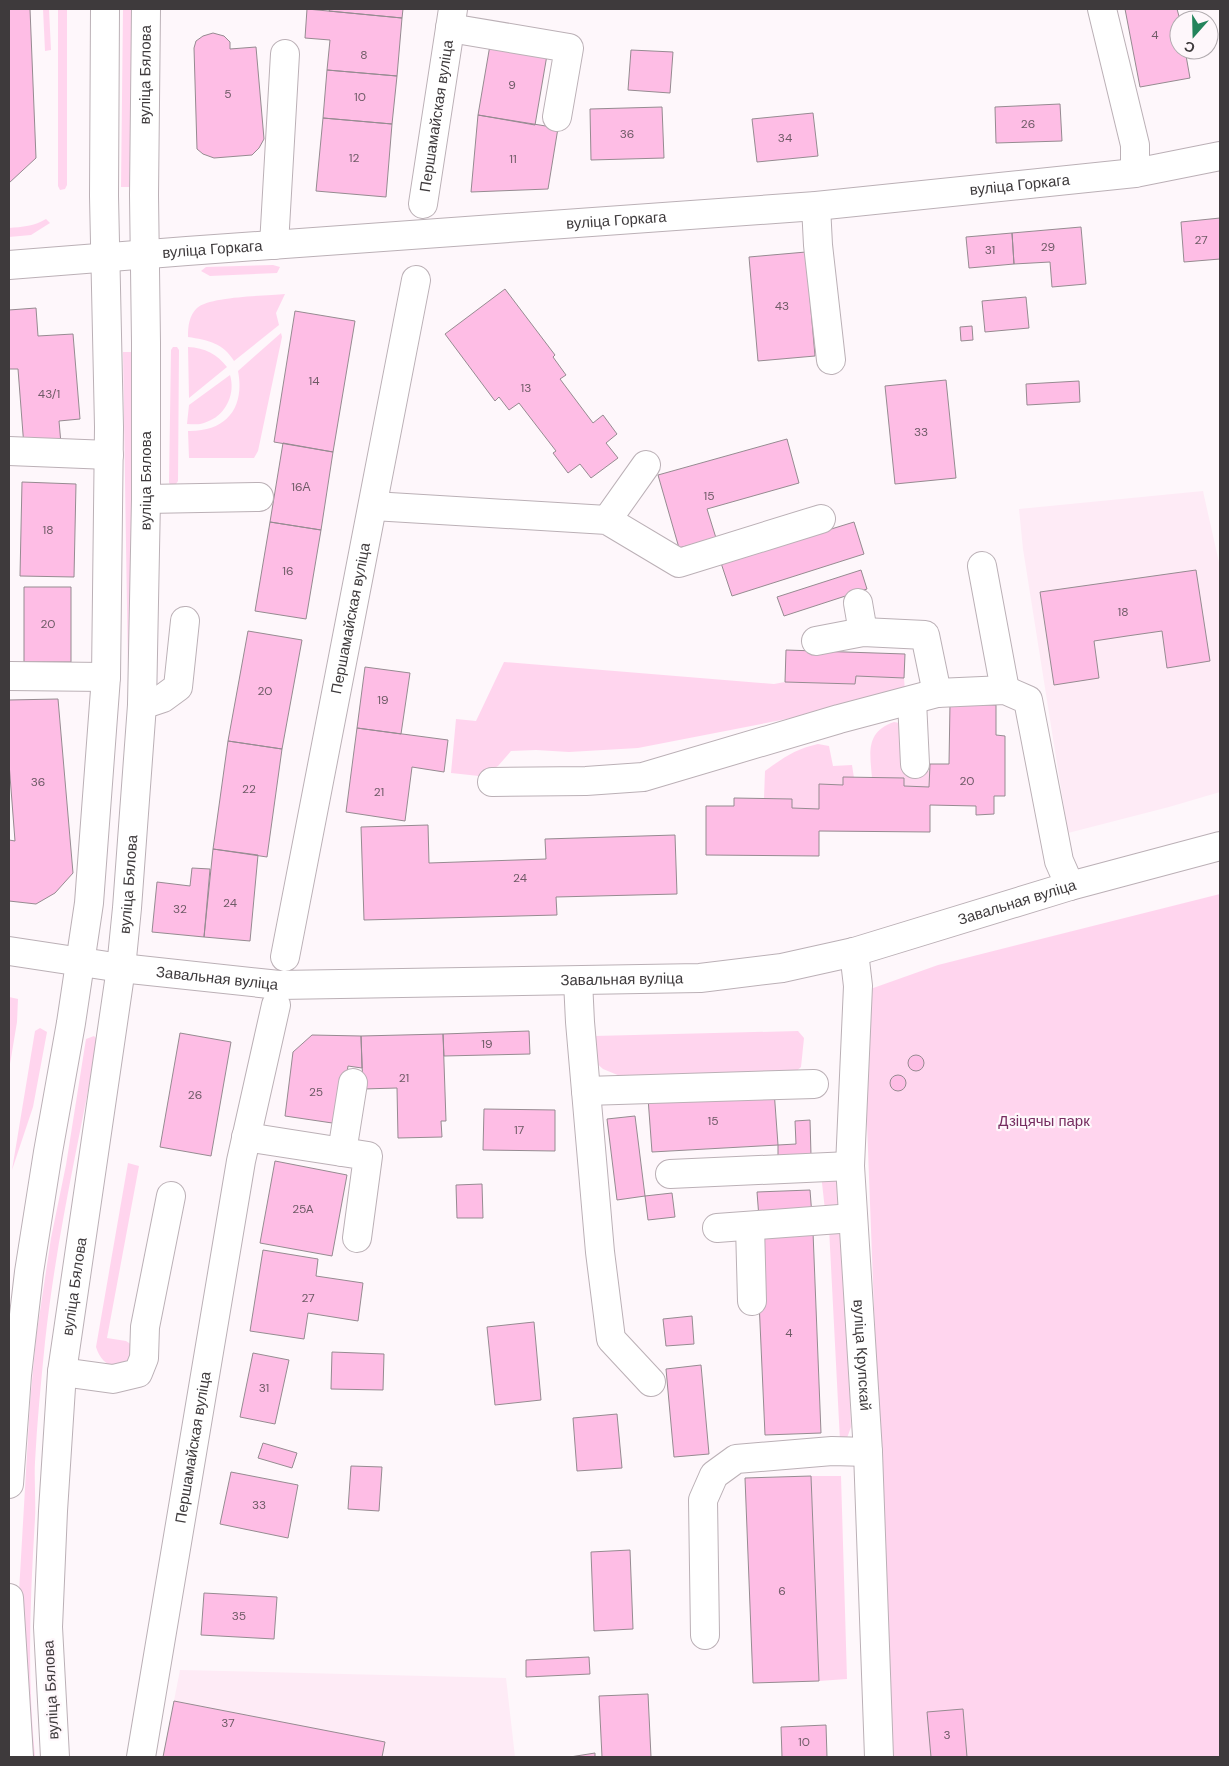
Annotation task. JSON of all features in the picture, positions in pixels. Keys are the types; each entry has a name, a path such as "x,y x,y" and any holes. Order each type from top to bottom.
{"main road":[{"path":"9,1484 17,1375 29,1272 89,903 106,677 109,455 104,196 105,9"},
{"name":"вуліца Бялова","path":"55,1757 48,1627 62,1372 121,968 142,705 146,499 144,255 146,9"},
{"path":"1102,9 1135,145 1135,173"},
{"name":"Першамайская вуліца","path":"422,204 452,19 569,48 557,116"},
{"path":"274,244 284,54"},
{"name":"вуліца Горкага","path":"9,265 274,244 816,206 1135,173 1220,156"},
{"path":"816,206 818,245 831,360"},
{"name":"Першамайская вуліца","path":"286,957 416,280"},
{"path":"9,451 109,455"},
{"path":"606,520 646,465"},
{"path":"146,499 259,497"},
{"path":"373,506 606,520 679,563 821,519"},
{"path":"982,566 1005,690"},
{"path":"858,603 863,632"},
{"path":"142,705 164,698 178,686 185,621"},
{"path":"816,641 863,632 925,635 924,697 915,764"},
{"path":"9,676 106,677"},
{"path":"492,782 586,781 643,777 839,719 924,697 1005,690 1028,700 1059,860 1070,886"},
{"name":"Завальная вуліца","path":"9,951 121,968 279,984 700,978 782,968 854,952 1070,886 1220,846"},
{"name":"вуліца Крупскай","path":"854,952 858,986 850,1166 868,1452 879,1757"},
{"path":"578,981 600,1252 611,1338 651,1382"},
{"name":"Першамайская вуліца","path":"141,1757 246,1137 276,1005"},
{"path":"342,1152 353,1083"},
{"path":"586,1091 814,1084"},
{"path":"246,1137 368,1156 357,1238"},
{"path":"670,1174 850,1166"},
{"path":"62,1372 114,1379 138,1373 144,1358 146,1327 170,1196"},
{"path":"717,1228 853,1218"},
{"path":"750,1226 752,1301"},
{"path":"705,1635 703,1500 714,1475 736,1459 832,1452 868,1452"},
{"path":"9,1598 19,1757"}],"shaded area":[{"path":"1203,491 1220,567 1220,792 1068,833 1023,549 1019,509"},
{"path":"180,1670 506,1678 515,1757 163,1757"}],"green space":[{"path":"43,9 49,9 51,50 45,51"},
{"path":"58,9 67,9 67,185 65,189 60,190 58,186"},
{"path":"123,9 132,9 130,187 121,187"},
{"path":"46,219 50,223 31,235 9,237 9,228 33,225"},
{"path":"273,265 280,267 277,273 210,276 201,271 206,267"},
{"path":"285,294 276,313 279,325 234,361 220,346 202,339 188,337 192,314 204,304 226,299"},
{"path":"281,333 282,337 258,451 254,458 189,458 188,431 213,427 223,422 230,415 236,406 239,396 238,371"},
{"path":"173,347 177,347 179,350 178,481 176,484 171,485 169,483 171,350"},
{"path":"188,347 210,352 227,367 189,398"},
{"path":"123,352 132,352 137,672 128,672"},
{"path":"230,375 230,397 218,416 204,423 187,424 189,405"},
{"path":"504,662 774,684 785,682 855,684 856,676 904,678 905,691 874,702 638,748 569,752 511,751 498,766 479,776 451,773 456,719 476,721"},
{"path":"894,722 905,724 906,771 929,771 929,787 904,786 904,778 872,778 871,744 878,731"},
{"path":"818,744 829,746 833,766 852,765 854,778 843,778 843,785 819,784 819,809 792,808 792,799 764,798 765,771 796,751"},
{"name":"Дзіцячы парк","path":"1220,894 1220,1757 891,1757 862,992 938,965"},
{"path":"9,997 18,999 17,1022 9,1070"},
{"path":"40,1028 47,1032 33,1107 12,1170 35,1031"},
{"path":"798,1031 804,1038 801,1067 794,1073 620,1076 603,1069 594,1061 594,1036"},
{"path":"94,1036 98,1040 68,1190 45,1342 35,1462 30,1638 32,1727 35,1757 27,1757 19,1592 30,1402 36,1338 51,1238 66,1165 86,1039"},
{"path":"128,1163 139,1166 107,1338 126,1341 132,1345 132,1355 128,1364 117,1368 109,1365 99,1355 96,1347"},
{"path":"821,1174 839,1180 845,1210 825,1210"},
{"path":"829,1228 844,1228 851,1427 847,1438 840,1441"},
{"path":"811,1476 841,1476 847,1679 819,1681"}],"building":[{"path":"9,9 30,9 36,158 9,183"},
{"path":"307,9 402,18 397,76 327,70 330,40 305,38"},
{"path":"330,9 403,9 402,18 329,11"},
{"path":"1125,9 1177,9 1169,10 1169,60 1187,60 1190,78 1140,87"},
{"path":"213,33 224,36 230,42 230,49 256,47 264,139 252,155 214,158 203,154 197,149 194,48 196,41 203,36"},
{"path":"490,45 547,55 535,125 478,115"},
{"path":"631,50 673,52 670,93 628,90"},
{"path":"327,70 397,76 392,124 323,118"},
{"path":"1060,104 1062,141 996,143 995,107"},
{"path":"662,107 664,158 591,160 590,109"},
{"path":"813,113 818,156 757,162 752,119"},
{"path":"478,115 558,128 548,189 471,192"},
{"path":"323,118 392,124 386,197 316,191"},
{"path":"1220,218 1220,259 1184,262 1181,222"},
{"path":"1081,227 1086,284 1052,287 1050,262 1014,264 1012,233"},
{"path":"1012,233 1014,264 969,268 966,237"},
{"path":"806,252 815,356 758,361 749,257"},
{"path":"505,289 555,355 553,357 566,375 560,379 593,423 603,415 617,434 606,443 618,458 591,478 580,464 568,473 553,453 556,451 519,403 509,410 499,397 495,401 445,334"},
{"path":"1026,297 1029,328 985,332 982,301"},
{"path":"36,308 38,336 73,334 80,419 59,421 61,444 24,447 18,369 9,369 9,310"},
{"path":"295,311 355,321 333,452 274,442"},
{"path":"972,326 973,340 961,341 960,327"},
{"path":"946,380 956,478 895,484 885,386"},
{"path":"1079,381 1080,402 1027,405 1026,384"},
{"path":"787,439 799,483 707,509 716,538 679,548 658,475"},
{"path":"283,443 333,452 321,530 270,522"},
{"path":"22,482 76,484 74,577 20,576"},
{"path":"270,522 321,530 306,619 255,611"},
{"path":"854,522 864,554 732,596 721,563"},
{"path":"861,570 867,589 784,616 777,597"},
{"path":"1196,570 1210,661 1167,668 1162,631 1094,641 1099,678 1054,685 1040,592"},
{"path":"24,587 71,587 71,662 24,662"},
{"path":"248,631 302,640 282,749 228,741"},
{"path":"786,650 905,654 904,678 856,676 855,684 785,682"},
{"path":"365,667 410,673 401,734 357,728"},
{"path":"58,699 73,873 55,893 36,904 9,901 9,840 15,841 9,763 9,700"},
{"path":"950,704 996,705 996,735 1005,736 1005,796 994,796 994,814 976,815 976,806 930,805 930,832 819,831 819,856 706,855 706,806 734,806 734,798 792,799 792,808 819,809 819,784 843,785 843,777 904,778 904,786 929,787 930,764 949,764"},
{"path":"357,728 448,740 444,772 412,767 405,821 346,812"},
{"path":"228,741 282,749 267,857 213,849"},
{"path":"428,825 429,863 546,859 545,839 675,835 677,894 556,897 557,915 364,920 361,827"},
{"path":"213,849 258,855 250,941 204,937"},
{"path":"192,868 210,869 204,937 152,932 157,882 190,886"},
{"path":"529,1031 530,1054 444,1056 443,1034"},
{"path":"180,1033 231,1042 211,1156 160,1147"},
{"path":"443,1034 446,1121 441,1121 442,1137 398,1138 397,1088 363,1089 361,1036"},
{"path":"312,1035 361,1036 362,1068 348,1066 339,1124 285,1116 293,1052"},
{"path":"916,1055 924,1063 916,1071 908,1063"},
{"path":"898,1075 906,1083 898,1091 890,1083"},
{"path":"774,1090 778,1145 652,1152 648,1098"},
{"path":"484,1109 555,1110 555,1151 483,1150"},
{"path":"635,1116 645,1196 617,1200 607,1119"},
{"path":"810,1120 811,1155 778,1157 778,1145 796,1144 795,1121"},
{"path":"275,1161 347,1175 332,1256 260,1243"},
{"path":"482,1184 483,1218 457,1218 456,1185"},
{"path":"810,1190 812,1216 759,1218 757,1192"},
{"path":"672,1193 675,1217 648,1220 645,1196"},
{"path":"813,1232 821,1433 765,1435 756,1234"},
{"path":"263,1250 318,1259 316,1276 363,1283 358,1321 308,1313 304,1339 250,1331"},
{"path":"692,1316 694,1344 666,1346 663,1319"},
{"path":"534,1322 541,1400 495,1405 487,1327"},
{"path":"332,1352 384,1354 383,1390 331,1389"},
{"path":"253,1353 289,1360 275,1424 240,1417"},
{"path":"701,1365 709,1454 674,1457 666,1369"},
{"path":"617,1414 622,1468 577,1471 573,1418"},
{"path":"263,1443 297,1453 292,1468 258,1458"},
{"path":"351,1466 382,1467 379,1511 348,1509"},
{"path":"231,1472 298,1485 288,1538 220,1524"},
{"path":"811,1476 819,1681 753,1683 745,1478"},
{"path":"630,1550 633,1629 594,1631 591,1552"},
{"path":"204,1593 277,1597 274,1639 201,1635"},
{"path":"589,1657 590,1674 526,1677 526,1660"},
{"path":"648,1694 651,1757 602,1757 599,1696"},
{"path":"174,1701 385,1742 382,1757 163,1757"},
{"path":"963,1709 967,1757 931,1757 927,1712"},
{"path":"826,1725 827,1757 782,1757 781,1727"},
{"path":"595,1753 595,1757 570,1757"}]}
